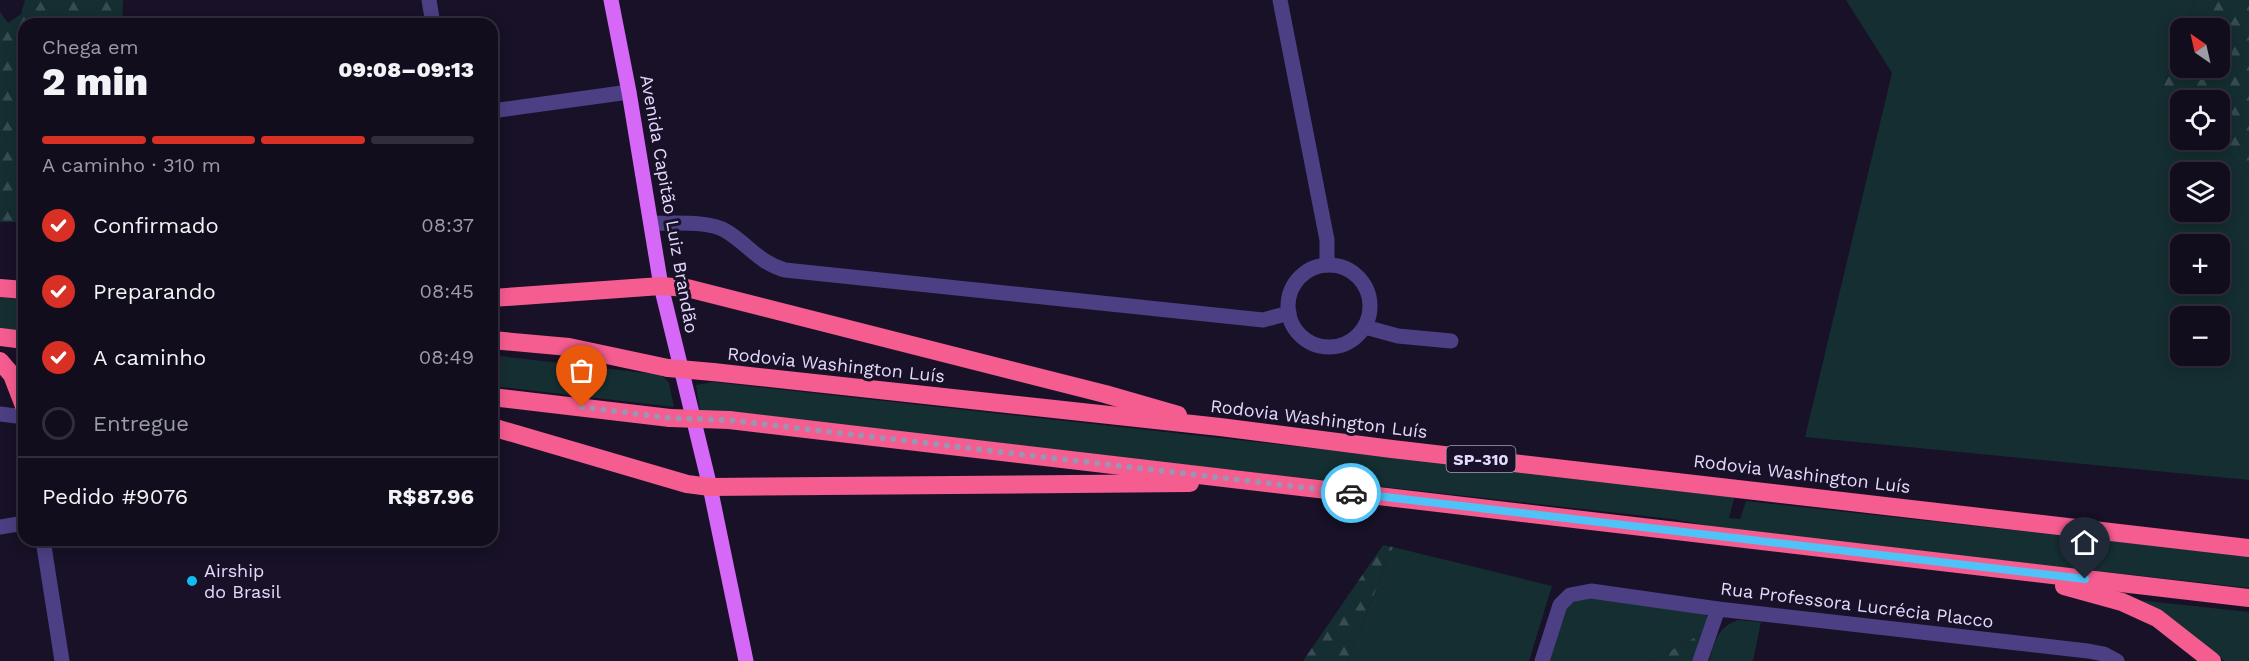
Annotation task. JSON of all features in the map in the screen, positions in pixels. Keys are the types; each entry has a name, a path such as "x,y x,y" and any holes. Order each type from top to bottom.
{"highway":[{"path":"498,298 661,286 687,288 1105,394 1220,427"},
{"path":"0,288 18,290"},
{"path":"0,337 18,339"},
{"name":"Rodovia Washington Luís","path":"498,341 569,347 668,368 1220,427 2249,548"},
{"path":"0,361 12,375 18,390"},
{"path":"498,398 670,418 729,420 2249,598"},
{"path":"498,429 687,484 710,487 1261,482"},
{"path":"1969,566 2068,587 2122,602 2157,618 2212,661"}],"main road":[{"name":"Avenida Capitão Luiz Brandão","path":"611,0 629,92 661,286 710,487 746,661"}],"street":[{"path":"429,0 432,18"},
{"path":"1280,0 1327,240 1327,265"},
{"path":"498,110 629,92"},
{"path":"651,223 710,225 724,230 770,266 785,270 1263,320 1289,313"},
{"path":"1327,265 1347,269 1362,281 1367,289 1370,309 1365,327 1358,335 1341,345 1312,344 1297,331 1289,313 1290,294 1300,277 1308,271 1327,265"},
{"path":"1365,327 1398,336 1451,341"},
{"path":"0,414 18,416"},
{"path":"0,527 18,524"},
{"path":"44,546 62,661"},
{"name":"Rua Professora Lucrécia Placco","path":"1542,661 1560,605 1570,595 1591,591 1718,609 2088,651 2104,654 2117,661"},
{"path":"1700,661 1718,609"}],"green space":[{"path":"25,0 123,0 122,18 18,18 18,222 0,222 0,12 8,23 21,14"},
{"path":"1846,0 2195,0 2188,18 2170,18 2170,67 2162,88 2170,96 2170,150 2226,150 2249,172 2249,480 1805,437 1892,73"},
{"path":"2195,0 2249,0 2249,172 2226,150 2230,150 2230,90 2170,90 2170,97 2162,89 2170,67 2170,78 2230,78 2230,18 2188,18"},
{"path":"0,297 18,299 18,330 0,329"},
{"path":"498,356 662,375 669,383 674,407 498,387"},
{"path":"713,382 1735,495 1729,518 1740,519 1746,501 2249,556 2249,588 1737,531 1672,519 700,411 696,385"},
{"path":"1383,545 1393,547 1347,661 1303,661"},
{"path":"1393,547 1552,586 1529,661 1347,661"},
{"path":"1593,596 1703,613 1708,618 1707,631 1651,661 1549,661 1567,607 1577,600"},
{"path":"2138,600 2249,612 2249,661 2225,661 2183,629"},
{"path":"1738,620 1761,622 1753,661 1709,661 1721,631"},
{"path":"1707,631 1697,661 1651,661"}],"way so far":[{"path":"582,407 670,418 729,420 1351,493"}],"place":[{"name":"Airship do Brasil","path":"192,581"}],"route":[{"path":"1351,493 2085,579"}]}
